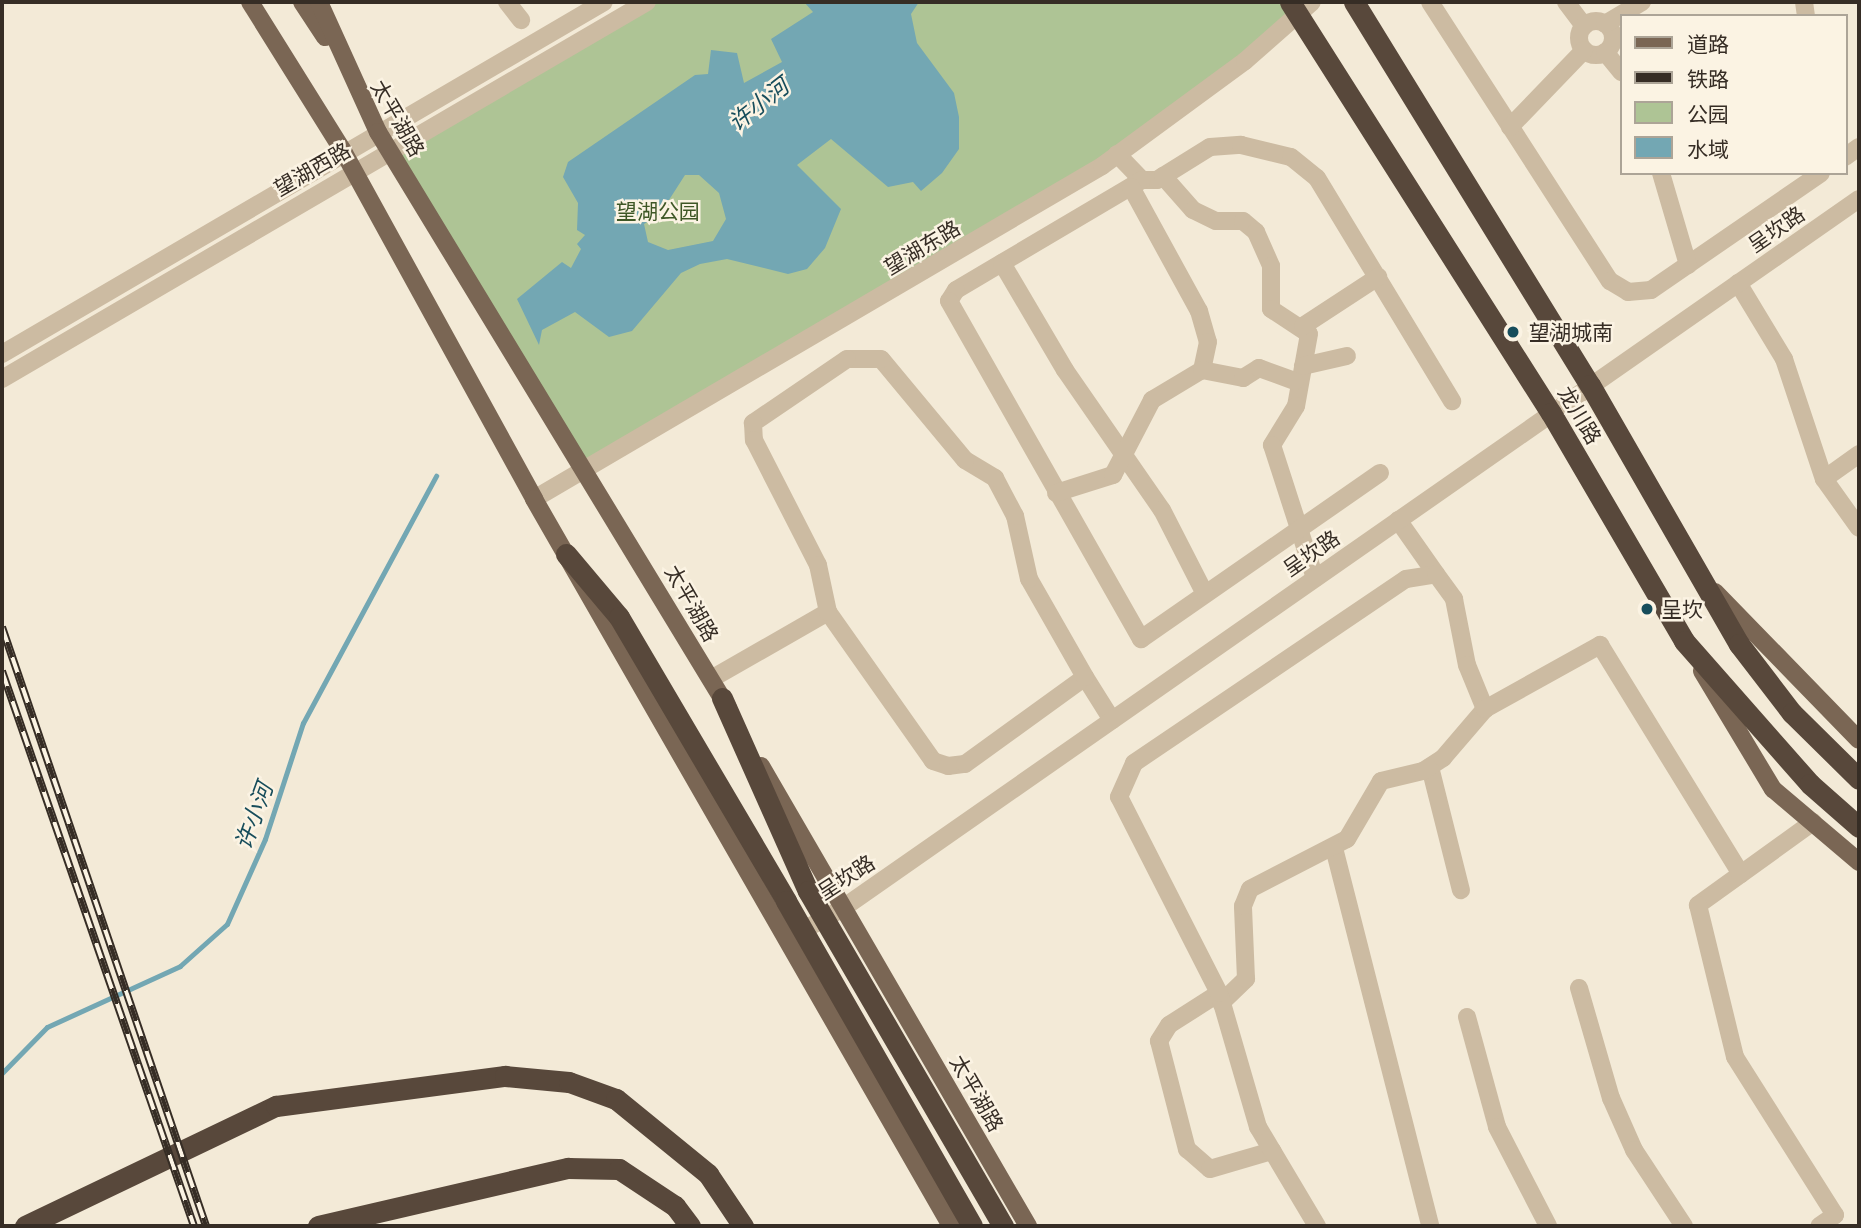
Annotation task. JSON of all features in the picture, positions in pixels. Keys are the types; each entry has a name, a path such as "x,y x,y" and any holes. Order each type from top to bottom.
{"highway":[{"name":"龙川路","path":"1354,2 1590,385 1709,585 1739,644 1769,683 1859,779"},
{"name":"龙川路","path":"1300,6 1551,413 1684,641 1810,784 1859,827"},
{"path":"566,554 619,617 972,1226"},
{"path":"722,698 808,891 1003,1226"},
{"path":"25,1226 276,1107 445,1081 505,1076 569,1083 616,1099 657,1128 708,1174 743,1226"},
{"path":"320,1226 568,1168 619,1169 675,1206 690,1226"}],"main road":[{"path":"250,2 343,152 534,499 951,1226"},
{"path":"302,2 347,73"},
{"name":"太平湖路","path":"319,2 347,73 378,132 586,467 1028,1226"},
{"path":"1709,585 1859,740"},
{"path":"1684,641 1773,789 1859,862"}],"street":[{"path":"507,2 521,20"},
{"name":"望湖西路","path":"2,354 343,152 604,2"},
{"name":"望湖西路","path":"2,379 353,171 647,2"},
{"path":"1430,2 1610,281 1638,294 1688,265 1818,175"},
{"path":"1566,2 1584,26"},
{"path":"1622,14 1642,2"},
{"name":"望湖东路","path":"534,499 1117,155 1300,6"},
{"path":"1584,26 1605,24 1619,16"},
{"path":"1605,24 1613,38 1605,52"},
{"path":"1584,26 1579,41 1584,50"},
{"path":"1510,127 1584,50"},
{"path":"1584,50 1605,52 1619,70"},
{"path":"1380,473 1141,639 950,309 956,290 1136,183 1163,176 1210,147 1241,145 1291,157 1317,178 1452,401"},
{"path":"1117,155 1136,183 1199,311 1208,342 1202,370"},
{"path":"1662,175 1688,265"},
{"path":"1163,176 1193,210 1216,221 1243,221 1256,232 1271,266 1271,309 1303,326 1310,342 1299,374 1296,406 1272,445 1315,578"},
{"name":"呈坎路","path":"785,940 843,908 1859,199"},
{"path":"1002,263 1124,457 1162,510 1205,594"},
{"path":"1303,326 1378,276"},
{"path":"1738,283 1789,371 1824,479 1859,528"},
{"path":"1056,493 1113,475 1152,400 1202,370 1243,378 1259,368 1299,374 1348,356"},
{"path":"1085,677 965,764 948,766 933,761 828,612 818,565 754,440 753,423 847,359 881,359 965,460 995,478 1015,516 1028,579 1112,720"},
{"path":"1824,479 1859,454"},
{"path":"1398,520 1454,599 1467,665 1485,709"},
{"path":"1317,1226 1258,1127 1220,998 1119,797 1121,782 1135,763 1406,579 1436,573"},
{"path":"711,679 828,612"},
{"path":"1272,1151 1210,1169 1187,1149 1159,1041 1169,1025 1220,998 1246,979 1243,906 1250,889 1348,839 1381,781 1430,767 1485,709 1600,645 1741,874"},
{"path":"1430,767 1461,890"},
{"path":"1813,822 1698,905 1714,987 1735,1057 1835,1215 1819,1226"},
{"path":"1334,848 1430,1226"},
{"path":"1579,988 1620,1119 1684,1226"},
{"path":"1466,1017 1497,1128 1548,1226"}],"green space":[{"name":"望湖公园","path":"647,2 1312,2 1102,166 586,467 389,150"}],"water":[{"path":"804,2 919,2 911,14 917,43 954,93 959,117 959,149 942,173 921,191 913,182 888,187 831,139 797,165 841,209 825,248 807,269 788,274 727,259 700,264 681,273 632,331 609,337 575,312 542,330 539,345 517,299 562,262 571,268 581,249 577,244 585,235 577,230 578,203 563,177 568,162 695,75 708,74 711,50 737,53 744,83 782,62 771,39 813,12","holes":["685,175 699,175 719,193 726,219 713,241 668,250 648,242 644,224 660,214"]}],"waterway":[{"name":"许小河","path":"2,1073 47,1027 180,966 227,924 265,839 303,723 436,476"}],"railway":[{"path":"2,627 206,1226"},
{"path":"2,671 194,1226"}],"place":[{"name":"望湖城南","path":"1513,332"},
{"name":"呈坎","path":"1647,609"}]}
